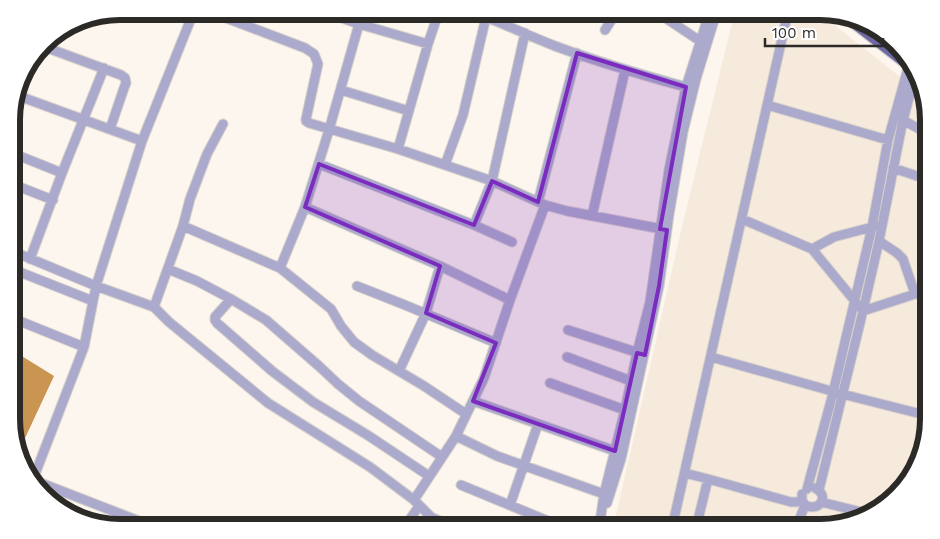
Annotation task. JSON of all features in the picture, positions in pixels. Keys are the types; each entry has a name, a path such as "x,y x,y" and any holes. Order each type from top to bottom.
{"main road":[{"path":"865,31 894,53"}],"street":[{"path":"36,473 84,347 96,286 142,141 190,20"},
{"path":"232,20 305,48 314,54 318,64 306,119 309,123 398,149 492,181 542,204 567,211 664,229"},
{"path":"348,20 428,44"},
{"path":"398,149 436,20"},
{"path":"445,165 463,115 485,20"},
{"path":"495,20 577,54 686,87"},
{"path":"605,30 611,20"},
{"path":"668,20 700,41"},
{"path":"664,229 669,170 686,87 707,20"},
{"path":"601,515 609,498 621,458 682,132 714,20"},
{"path":"674,519 786,20"},
{"path":"280,268 305,207 319,164 359,24"},
{"path":"474,226 492,181 525,33"},
{"path":"49,49 104,68 125,78 126,83 110,129"},
{"path":"409,519 429,476 456,436 484,378 542,204 577,54"},
{"path":"30,259 104,68"},
{"path":"592,216 625,70"},
{"path":"819,490 888,140 910,77"},
{"path":"798,519 803,502 802,493 807,488 863,311 879,241 911,79"},
{"path":"341,90 409,111"},
{"path":"22,97 142,141"},
{"path":"767,105 888,140"},
{"path":"903,120 920,130"},
{"path":"154,307 183,226 190,199 207,154 223,124"},
{"path":"20,156 62,173"},
{"path":"319,164 512,242"},
{"path":"893,168 920,177"},
{"path":"20,187 53,200"},
{"path":"305,207 440,266 510,300"},
{"path":"742,220 812,249 863,311"},
{"path":"812,249 834,238 882,224"},
{"path":"183,226 280,268 331,309 341,326 354,342 466,414"},
{"path":"879,241 903,259 915,294"},
{"path":"20,255 96,286 154,307 169,322 268,403 370,468 436,519"},
{"path":"399,371 426,314 440,266"},
{"path":"168,269 197,281 266,320 359,401 442,457"},
{"path":"20,272 93,301"},
{"path":"357,286 496,344"},
{"path":"863,311 920,293"},
{"path":"231,299 215,317 217,323 272,371 313,402 429,476"},
{"path":"20,321 84,347"},
{"path":"568,330 641,354"},
{"path":"600,519 604,494 631,381 641,354"},
{"path":"566,357 631,381"},
{"path":"711,357 920,414"},
{"path":"550,383 625,410"},
{"path":"473,401 615,451"},
{"path":"510,505 538,424"},
{"path":"456,436 498,456 604,494"},
{"path":"685,473 791,502 803,502 811,508 822,502"},
{"path":"698,519 708,479"},
{"path":"461,485 543,519"},
{"path":"46,486 132,519"},
{"path":"807,488 813,487 819,490 822,495 822,502"},
{"path":"822,502 859,511"}],"highlighted area":[{"path":"577,53 686,87 660,229 667,230 659,286 645,355 637,353 615,451 473,401 496,343 426,313 440,266 305,207 319,164 474,225 492,181 538,202"}],"shaded area":[{"path":"733,20 829,21 915,88 920,113 920,426 917,445 907,469 891,490 876,502 852,514 827,519 615,519 683,222"},
{"path":"20,355 54,376 23,443 20,419"}]}
